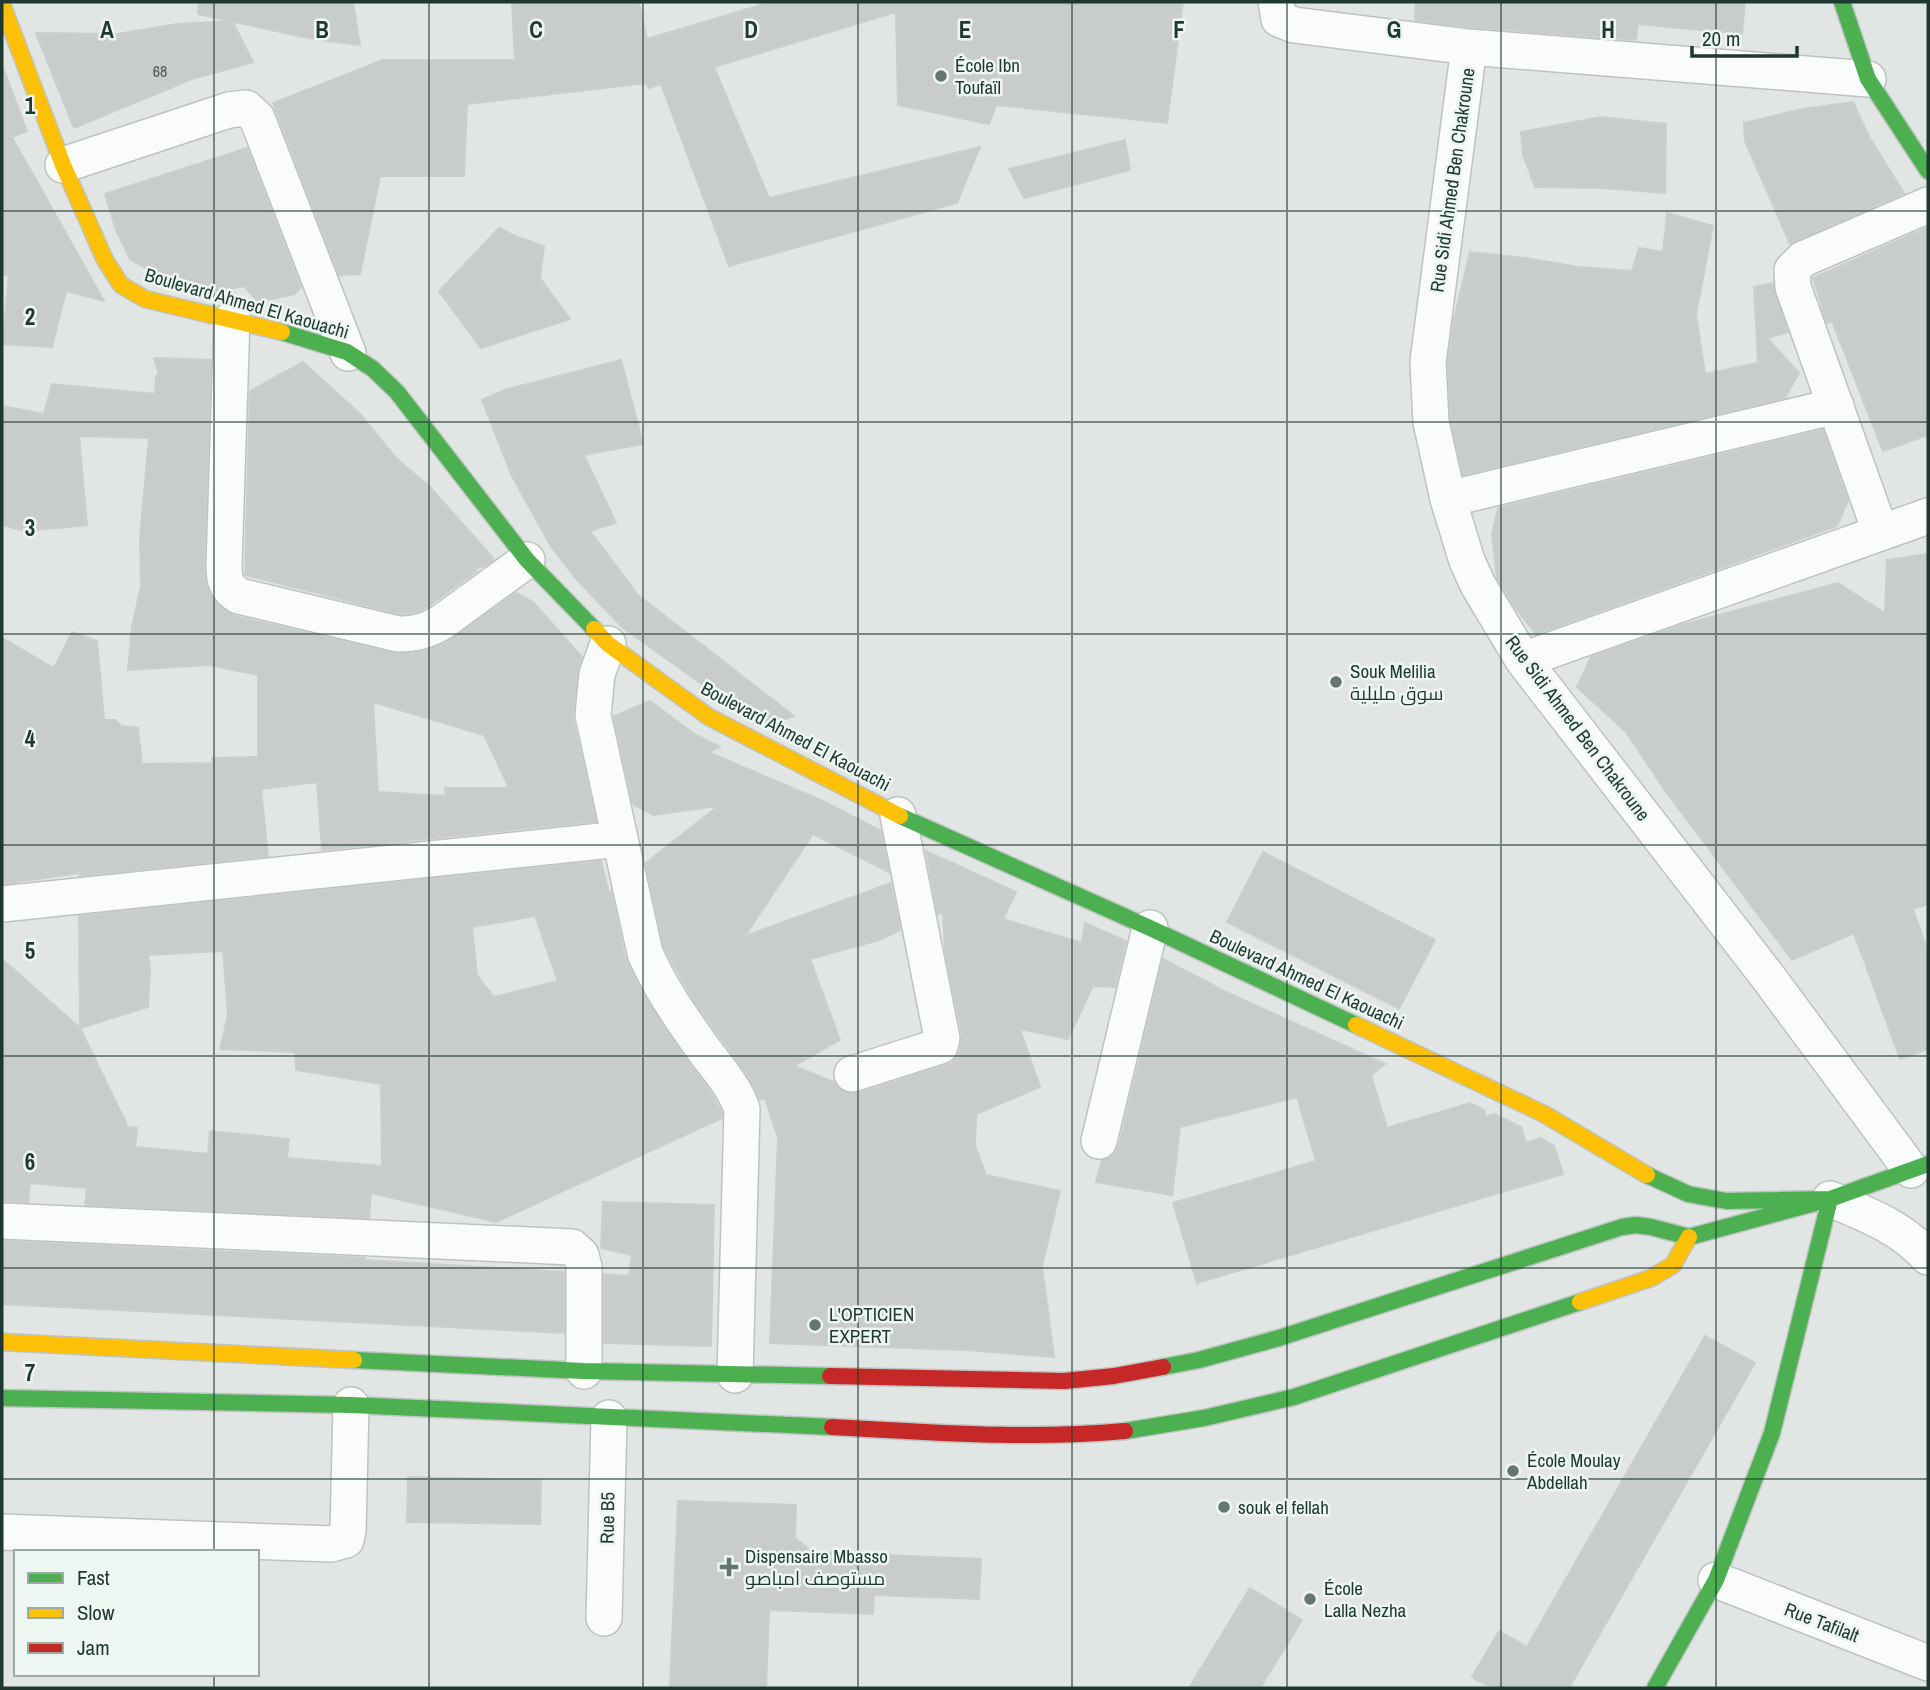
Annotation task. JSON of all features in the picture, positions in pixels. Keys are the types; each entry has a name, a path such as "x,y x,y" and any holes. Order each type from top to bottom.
{"main road":[{"path":"1842,2 1868,79 1928,172"},
{"name":"Boulevard Ahmed El Kaouachi","path":"2,4 63,165 105,260 121,285 145,299 284,332 348,354 373,369 397,392 527,560 608,644 709,717 898,815 1150,928 1544,1114 1636,1170 1688,1194 1726,1201 1830,1199"},
{"path":"2,1342 584,1371 1064,1381 1114,1376 1199,1360 1279,1338 1622,1227 1651,1227 1689,1237 1830,1199 1919,1167"},
{"path":"1655,1688 1716,1580 1772,1433 1830,1199"},
{"path":"2,1398 351,1405 1018,1436 1137,1430 1294,1397 1651,1278 1673,1265 1689,1237"}],"street":[{"path":"1278,10 1294,25 1469,47 1868,79"},
{"name":"Rue Sidi Ahmed Ben Chakroune","path":"1469,47 1428,362 1428,395 1432,422 1448,499 1467,561 1478,585 1523,660 1919,1167"},
{"path":"63,165 229,110 246,108 257,118 348,354"},
{"path":"1880,531 1793,286 1792,270 1802,259 1928,205"},
{"path":"232,319 223,566 225,581 231,591 239,596 371,628 412,634 428,631 442,622 527,560"},
{"path":"1448,499 1836,406"},
{"path":"1523,660 1880,531 1926,524"},
{"path":"608,644 597,674 593,715 643,945 653,971 680,1015 736,1092 742,1109 735,1375"},
{"path":"852,1074 934,1050 940,1046 942,1038 898,815"},
{"path":"2,904 620,839"},
{"path":"1099,1141 1150,928"},
{"path":"1830,1199 1884,1222 1907,1237 1928,1257"},
{"path":"2,1221 572,1247 581,1255 584,1267 584,1371"},
{"path":"2,1532 153,1545 331,1544 346,1540 351,1405"},
{"name":"Rue B5","path":"604,1618 609,1418"},
{"name":"Rue Tafilalt","path":"1716,1580 1928,1662"},
{"path":"1918,1688 1928,1662"}],"building":[{"path":"199,2 353,2 360,45 313,39 198,14"},
{"path":"512,2 639,2 647,39 771,2 1183,2 1167,123 996,105 989,124 898,105 896,12 714,67 769,198 980,147 957,203 729,266 661,84 649,88 646,83 467,104 464,176 380,176 360,274 339,275 273,103 383,60 515,60"},
{"path":"1416,2 1745,2 1742,34 1638,24 1636,40 1415,20"},
{"path":"232,21 253,62 192,79 74,128 36,33 117,34 177,24"},
{"path":"2,65 27,131 12,137 104,301 66,291 52,347 2,344 9,276 2,274"},
{"path":"1853,102 1869,137 1904,193 1790,244 1745,141 1744,123 1802,109"},
{"path":"1601,117 1666,124 1665,193 1603,188 1535,187 1523,155 1521,132"},
{"path":"1125,140 1130,170 1024,198 1009,169"},
{"path":"247,148 301,287 295,294 258,302 244,286 212,292 171,283 130,259 116,230 105,194"},
{"path":"1667,213 1713,226 1696,314 1705,374 1758,363 1754,287 1773,283 1788,332 1767,338 1799,373 1785,398 1463,475 1451,420 1448,363 1454,319 1470,252 1578,267 1632,271 1639,248 1663,252"},
{"path":"499,228 544,246 540,278 570,319 481,348 439,291"},
{"path":"1926,228 1928,435 1883,451 1832,321 1827,323 1813,278"},
{"path":"154,358 211,360 204,566 206,586 216,603 234,616 398,654 425,651 445,643 516,593 533,602 582,657 577,672 573,719 596,821 322,850 317,782 261,789 268,856 80,876 80,873 2,884 2,638 54,668 72,632 97,641 104,720 116,720 121,726 138,728 142,764 212,763 212,758 258,757 258,675 208,665 128,670 132,627 141,586 140,537 149,438 79,436 87,525 25,531 2,525 2,406 44,414 52,384 155,394 156,376 159,375","holes":["373,702 484,735 509,788 445,788 446,796 378,792"]},
{"path":"621,360 643,444 584,455 616,523 590,531 638,595 794,716 772,725 721,698 622,627 577,580 550,545 511,474 482,400 504,390"},
{"path":"303,362 359,413 397,459 429,486 494,559 485,566 474,569 477,571 427,607 400,614 245,575 250,391"},
{"path":"1823,430 1848,501 1837,526 1536,634 1516,609 1497,578 1492,535 1498,508"},
{"path":"1928,554 1928,904 1913,909 1928,952 1928,1049 1900,1059 1854,933 1792,960 1664,789 1626,732 1577,687 1591,657 1682,625 1838,583 1885,613 1887,560"},
{"path":"650,701 696,735 720,747 708,752 823,801 881,831 889,872 813,834 745,936 891,883 900,930 879,940 810,959 840,1040 794,1066 834,1082 839,1089 847,1093 858,1093 952,1063 960,1051 962,1034 945,950 943,912 938,914 926,851 1016,892 1003,919 1082,943 1085,923 1126,941 1115,987 1093,986 1068,1039 1020,1029 1040,1087 976,1114 975,1146 986,1175 1060,1191 1042,1266 1054,1357 967,1350 770,1343 778,1138 765,1098 760,1100 747,1074 696,1004 664,947 646,863 718,806 653,815 633,804 614,716"},
{"path":"1263,852 1435,940 1399,1009 1227,922"},
{"path":"601,861 609,893 611,891 625,958 663,1026 713,1096 722,1118 496,1222 371,1193 369,1218 85,1205 87,1188 30,1183 28,1202 2,1201 2,959 80,1028 79,916","holes":["535,916 558,981 494,997 477,975 472,927","223,951 228,1015 220,1049 295,1052 296,1070 381,1084 382,1166 287,1158 289,1139 210,1131 208,1154 135,1147 137,1128 128,1127 80,1028 148,1007 148,955"]},
{"path":"1163,959 1226,992 1385,1064 1371,1075 1387,1128 1470,1103 1484,1110 1486,1117 1494,1114 1521,1127 1526,1143 1541,1138 1554,1146 1563,1174 1197,1283 1173,1203 1316,1161 1297,1097 1180,1127 1172,1195 1096,1182 1102,1160 1113,1155 1119,1146"},
{"path":"603,1202 714,1205 711,1346 604,1343 604,1274 629,1276 632,1255 601,1248"},
{"path":"2,1241 365,1258 564,1272 564,1333 2,1304"},
{"path":"1705,1336 1755,1363 1569,1688 1492,1688 1472,1677 1499,1631 1527,1647"},
{"path":"408,1477 541,1480 540,1524 407,1522"},
{"path":"678,1501 796,1505 795,1538 812,1552 981,1559 979,1599 874,1595 873,1614 769,1610 766,1688 670,1688"},
{"path":"1250,1588 1302,1620 1260,1688 1189,1688"}],"traffic: fast":[{"path":"1842,2 1868,79 1928,171"},
{"path":"282,332 347,352 373,369 397,392 527,560 594,629"},
{"path":"900,816 1150,928 1356,1025"},
{"path":"1163,1367 1279,1338 1622,1227 1651,1227 1689,1237 1830,1199 1928,1164"},
{"path":"1647,1175 1688,1194 1726,1201 1830,1199"},
{"path":"1655,1688 1716,1580 1772,1433 1830,1199"},
{"path":"1125,1431 1204,1418 1294,1397 1580,1302"},
{"path":"354,1360 584,1371 830,1376"},
{"path":"2,1398 351,1405 832,1427"}],"traffic: slow":[{"path":"2,4 63,165 105,260 121,285 145,299 282,332"},
{"path":"594,629 608,644 709,717 900,816"},
{"path":"1356,1025 1544,1114 1647,1175"},
{"path":"1580,1302 1651,1278 1673,1265 1689,1237"},
{"path":"2,1342 354,1360"}],"traffic: jam":[{"path":"830,1376 1064,1381 1163,1367"},
{"path":"832,1427 1016,1435 1125,1431"}],"place":[{"name":"École Ibn Toufaïl","path":"941,76"},
{"name":"Souk Melilia سوق مليلية","path":"1336,682"},
{"name":"L'OPTICIEN EXPERT","path":"815,1325"},
{"name":"École Moulay Abdellah","path":"1513,1471"},
{"name":"souk el fellah","path":"1224,1507"},
{"name":"Dispensaire Mbasso مستوصف امباصو","path":"729,1567"},
{"name":"École Lalla Nezha","path":"1310,1599"}]}
